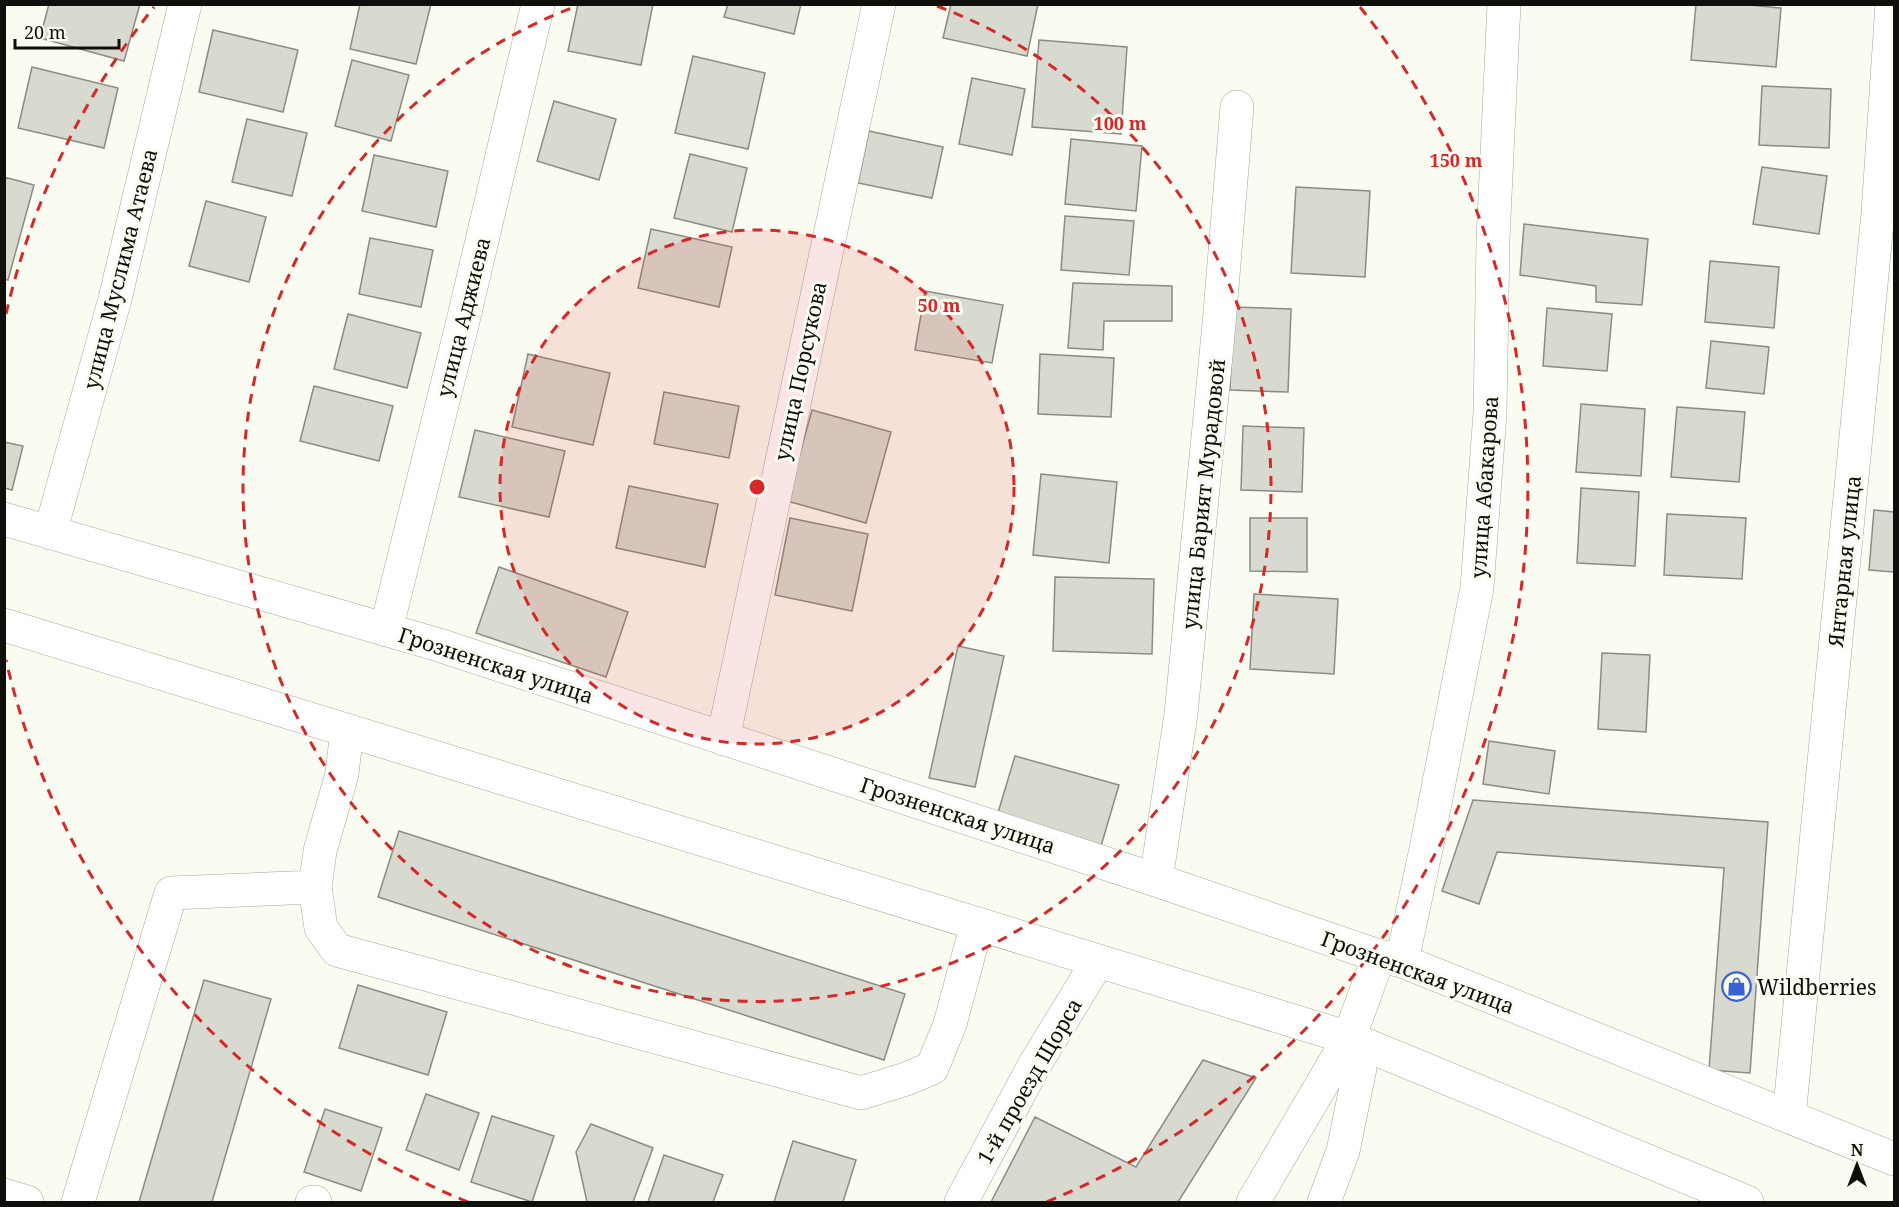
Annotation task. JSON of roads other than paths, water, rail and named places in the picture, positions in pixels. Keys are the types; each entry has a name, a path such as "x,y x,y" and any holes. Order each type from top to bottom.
{"street":[{"name":"улица Муслима Атаева","path":"50,533 115,299 185,4"},
{"name":"улица Аджиева","path":"386,630 462,325 538,4"},
{"name":"улица Порсукова","path":"723,739 879,4"},
{"name":"улица Абакарова","path":"1252,1203 1349,1038 1390,958 1426,849 1477,588 1490,413 1492,239 1504,4"},
{"name":"Янтарная улица","path":"1789,1117 1878,213 1892,4"},
{"name":"улица Барият Мурадовой","path":"1156,880 1181,714 1219,324 1237,107"},
{"name":"Грозненская улица","path":"4,519 439,645 1390,958 1894,1159"},
{"path":"4,625 1349,1038 1702,1194 1747,1203"},
{"path":"347,730 342,774 320,851 315,887 321,928 337,950 861,1093 932,1068 950,1024 977,924"},
{"path":"78,1203 171,893 315,887"},
{"name":"1-й проезд Щорса","path":"961,1203 1035,1064 1098,961"},
{"path":"1324,1203 1343,1151 1360,1068 1349,1038"},
{"path":"4,1195 27,1203"}],"place":[{"name":"Wildberries","path":"1736,987"}]}
